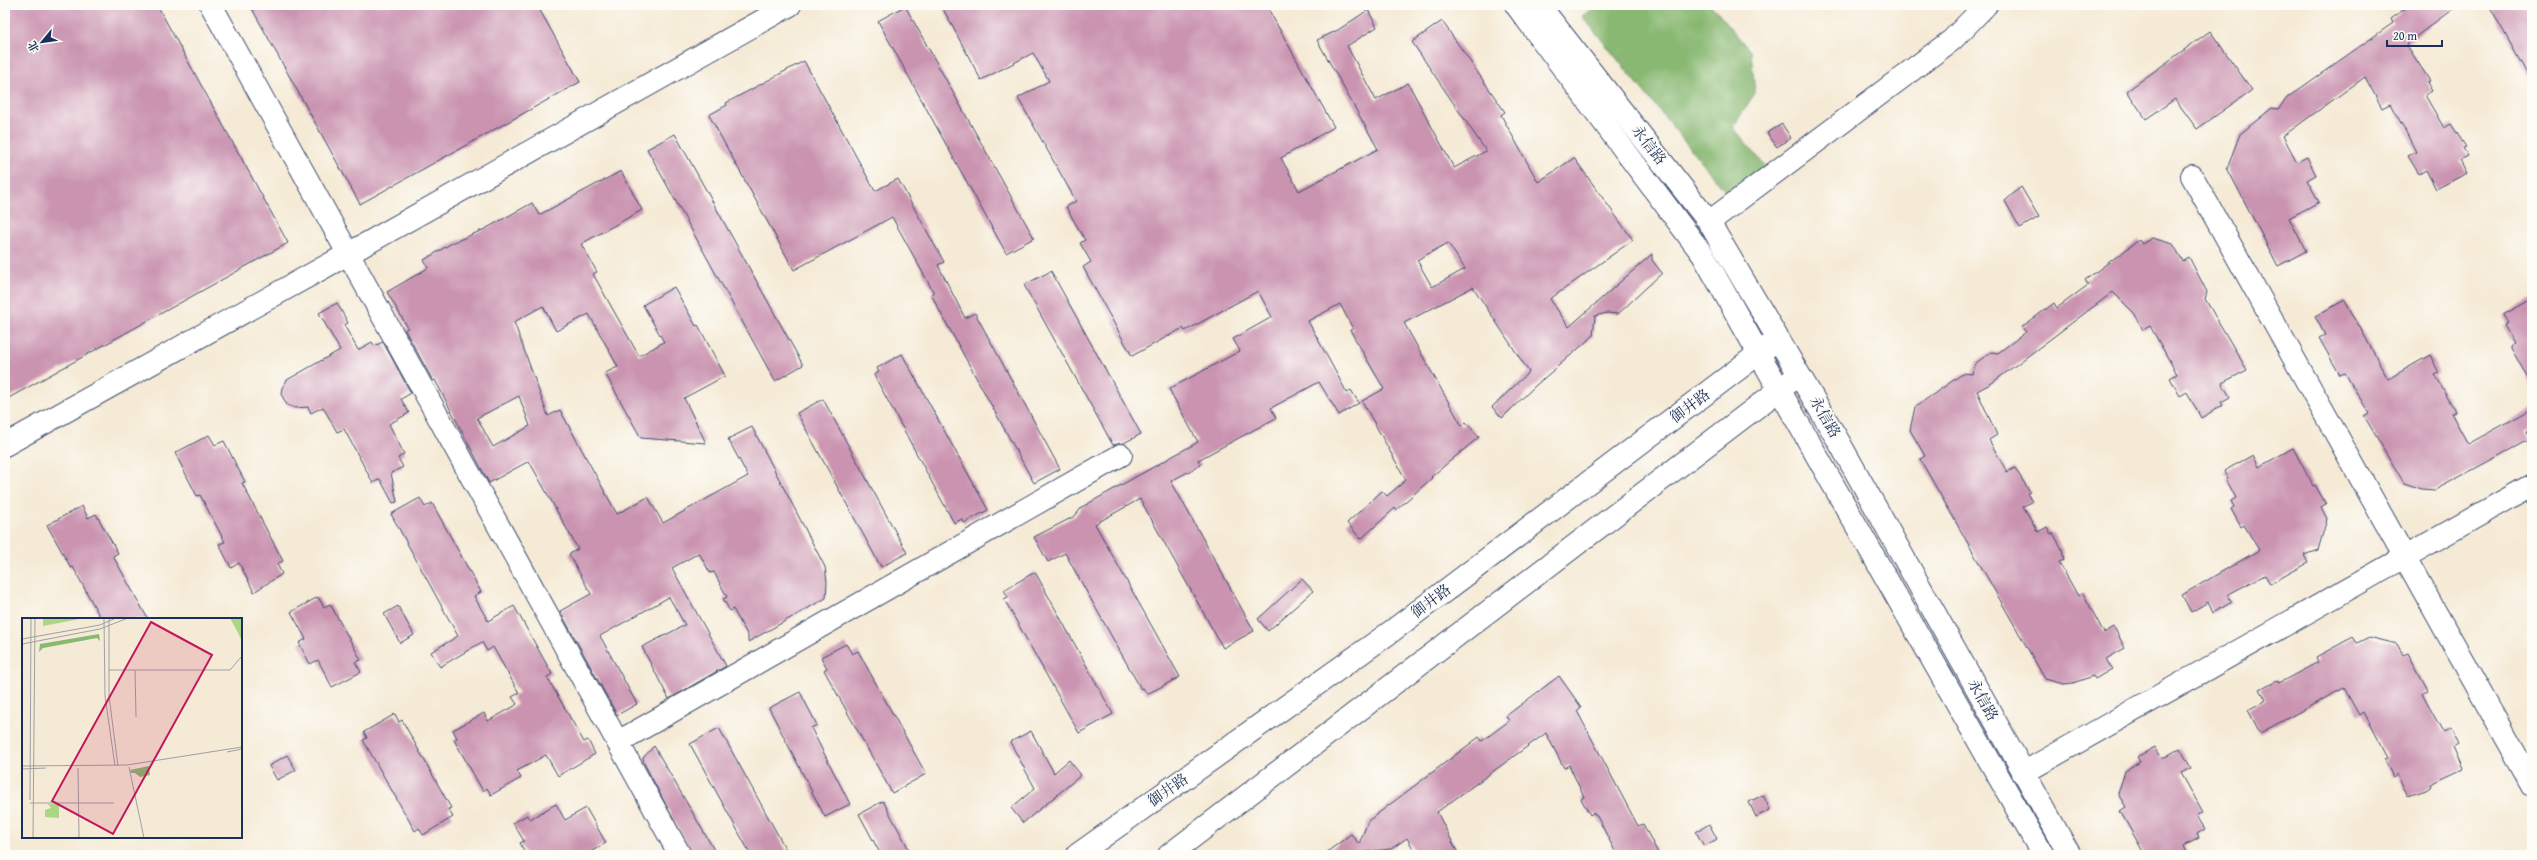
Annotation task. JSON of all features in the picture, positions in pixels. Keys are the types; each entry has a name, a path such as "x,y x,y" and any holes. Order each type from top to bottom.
{"street":[{"path":"211,5 680,855"},
{"path":"5,445 790,5"},
{"name":"永信路","path":"1516,5 1703,255 2043,855"},
{"name":"永信路","path":"1539,5 1709,222 1800,374 2070,855"},
{"path":"1709,222 1952,40 1986,5"},
{"path":"2192,176 2532,785"},
{"name":"御井路","path":"1077,855 1392,631 1779,338"},
{"path":"1169,855 1800,374"},
{"path":"618,742 1122,455"},
{"path":"2023,773 2532,485"}],"green space":[{"path":"1599,5 1711,5 1751,52 1755,93 1733,127 1766,167 1730,197 1582,16"}],"building":[{"path":"5,5 157,5 288,243 5,400"},
{"path":"250,5 537,5 580,82 360,204"},
{"path":"941,5 1266,5 1334,127 1281,158 1299,191 1378,149 1317,40 1338,30 1368,10 1377,27 1347,46 1376,100 1408,83 1454,168 1486,151 1412,42 1442,21 1505,112 1501,115 1538,182 1574,158 1633,240 1550,299 1569,327 1652,254 1652,260 1662,273 1618,314 1607,313 1595,316 1593,336 1535,386 1502,418 1492,407 1529,372 1473,287 1404,323 1462,426 1466,422 1479,437 1431,477 1432,478 1396,510 1395,508 1361,539 1347,523 1382,491 1387,496 1406,480 1362,401 1384,389 1350,330 1353,329 1340,304 1308,321 1347,393 1351,390 1359,403 1339,415 1319,382 1271,408 1276,418 1198,460 1201,465 1171,481 1254,631 1223,648 1140,499 1095,524 1180,677 1147,694 1143,688 1141,689 1065,553 1048,562 1034,537 1075,516 1082,507 1198,442 1169,389 1240,351 1233,339 1272,317 1258,291 1185,331 1183,328 1132,356 1083,267 1091,262 1080,243 1085,240 1066,207 1076,201 1018,98 1049,81 1033,53 981,80","holes":["1448,243 1465,269 1432,287 1417,260"]},
{"path":"2410,5 2458,5 2406,44 2430,81 2427,82 2432,91 2425,95 2444,128 2451,124 2466,147 2463,148 2468,156 2460,160 2467,173 2436,189 2426,170 2419,174 2408,156 2416,152 2404,128 2390,104 2382,108 2365,77 2283,136 2297,162 2307,157 2316,175 2307,180 2319,202 2289,218 2306,251 2278,266 2227,168 2240,134 2272,108 2278,109 2288,97 2393,23 2391,19"},
{"path":"2489,5 2532,5 2532,83 2509,41"},
{"path":"905,6 1034,238 1006,253 878,21"},
{"path":"2210,31 2252,90 2197,129 2175,99 2146,119 2127,91"},
{"path":"804,61 875,191 898,179 944,262 938,265 965,318 975,313 1060,469 1034,483 938,308 931,294 934,293 892,217 794,270 709,115 727,105 726,103"},
{"path":"1782,124 1791,138 1777,147 1767,133"},
{"path":"675,134 803,365 775,381 647,149"},
{"path":"621,171 642,210 581,244 597,272 593,274 639,356 664,342 643,305 674,287 696,326 698,325 725,376 684,398 706,443 641,438 605,373 618,367 589,314 556,331 543,306 514,322 548,416 560,410 617,514 648,497 663,523 748,476 728,439 752,427 825,567 827,582 826,598 748,642 748,636 733,609 730,611 723,599 727,597 714,572 710,573 699,553 672,568 726,666 669,699 642,647 685,625 669,597 600,636 637,704 617,715 560,611 591,594 569,554 578,549 529,461 489,483 435,380 433,381 405,330 408,328 387,292 428,268 424,260 452,243 485,229 532,203 539,215","holes":["519,396 530,426 493,447 477,418"]},
{"path":"2021,187 2039,217 2020,228 2005,201"},
{"path":"2152,238 2173,244 2183,261 2189,257 2207,292 2205,299 2247,370 2222,383 2230,397 2221,402 2223,405 2201,418 2187,392 2180,396 2170,378 2177,374 2150,326 2143,330 2134,313 2113,292 1992,383 1977,391 1997,435 1989,440 2007,472 2015,468 2030,492 2027,493 2032,502 2023,506 2038,532 2047,527 2051,534 2053,533 2062,549 2064,560 2059,562 2078,596 2083,593 2104,633 2114,627 2125,648 2106,659 2112,669 2095,679 2093,676 2073,683 2064,684 2045,679 1920,459 1925,456 1910,430 1915,407 1964,373 1972,374 1976,363 1991,352 1998,353 2026,332 2022,327 2054,303 2057,308 2088,285 2085,280 2139,240 2142,244"},
{"path":"1051,271 1141,434 1124,443 1113,445 1024,285"},
{"path":"2532,299 2532,386 2510,346 2514,343 2504,325 2508,323 2503,315"},
{"path":"2345,300 2388,379 2430,355 2439,373 2435,375 2455,411 2451,413 2468,444 2532,409 2532,427 2526,431 2530,439 2435,490 2422,489 2404,483 2364,416 2369,413 2345,373 2340,375 2319,338 2325,335 2315,316"},
{"path":"337,303 348,323 344,325 358,350 372,342 374,346 383,342 411,393 401,399 409,413 389,424 404,454 398,458 403,467 391,473 397,502 393,503 380,479 373,483 344,429 337,432 323,407 311,413 308,407 295,408 287,405 281,394 282,388 287,380 340,350 319,313"},
{"path":"902,354 988,510 964,523 962,519 954,523 874,375 879,372 877,368"},
{"path":"823,399 907,553 881,567 797,413"},
{"path":"209,435 215,445 224,441 245,482 242,483 283,561 277,564 282,574 254,592 239,563 231,568 219,544 225,542 200,495 197,496 175,453"},
{"path":"2293,448 2313,486 2315,485 2326,504 2321,507 2327,519 2318,550 2304,555 2308,563 2270,584 2265,575 2227,595 2232,602 2213,613 2208,602 2191,612 2182,595 2259,550 2244,525 2241,527 2231,509 2234,507 2231,501 2236,498 2226,479 2228,478 2224,471 2253,455 2259,467"},
{"path":"420,498 425,507 432,503 481,592 474,596 488,621 514,606 552,674 547,677 584,742 588,740 595,754 558,776 546,755 517,771 521,778 491,795 487,788 483,791 454,740 457,738 453,730 484,713 488,721 513,707 517,704 512,697 519,693 493,647 487,651 482,642 440,667 431,652 458,636 391,514"},
{"path":"82,506 88,518 96,514 118,553 113,556 147,618 100,618 73,567 71,568 47,525"},
{"path":"1035,572 1113,714 1079,733 1004,599 1008,597 1004,590"},
{"path":"1302,579 1313,591 1268,631 1258,619"},
{"path":"318,597 324,607 330,604 361,660 355,662 361,672 332,687 318,660 310,664 299,643 306,639 291,612"},
{"path":"398,606 414,635 400,643 384,614"},
{"path":"2353,637 2357,643 2369,637 2397,644 2403,655 2408,653 2428,690 2422,694 2443,732 2450,728 2458,744 2453,747 2463,769 2431,784 2432,786 2426,790 2408,796 2397,774 2393,777 2384,759 2387,758 2363,712 2359,715 2344,688 2260,733 2248,710 2266,700 2260,689 2277,680 2279,683 2318,662 2316,657"},
{"path":"846,644 852,654 858,651 926,774 892,793 824,670 827,668 821,657"},
{"path":"1559,676 1581,707 1577,711 1638,826 1643,824 1659,855 1617,855 1597,816 1593,813 1590,815 1581,799 1584,797 1569,765 1564,768 1546,733 1437,812 1459,855 1417,855 1407,838 1391,849 1364,852 1367,855 1323,855 1351,834 1359,844 1368,821 1479,737 1482,741 1509,721 1506,716"},
{"path":"800,692 817,725 811,728 850,804 825,817 769,708"},
{"path":"395,714 399,722 402,720 451,808 448,809 453,817 423,835 419,828 415,831 363,740 367,738 364,732"},
{"path":"719,728 789,855 751,855 690,744"},
{"path":"1031,731 1054,773 1069,760 1081,775 1023,823 1011,808 1035,788 1010,742"},
{"path":"654,746 717,855 692,855 644,763 643,758"},
{"path":"2155,747 2162,759 2180,748 2191,768 2181,773 2203,812 2197,816 2205,829 2197,834 2199,838 2184,846 2188,855 2145,855 2120,811 2126,807 2118,794 2125,771 2140,762 2137,757"},
{"path":"287,755 296,770 277,780 269,766"},
{"path":"1763,795 1770,810 1756,817 1749,802"},
{"path":"883,801 912,855 881,855 859,814"},
{"path":"556,804 565,820 586,808 606,843 585,855 526,855 520,843 524,841 513,823 527,815 530,819"},
{"path":"1709,824 1717,839 1704,846 1696,832"}]}
